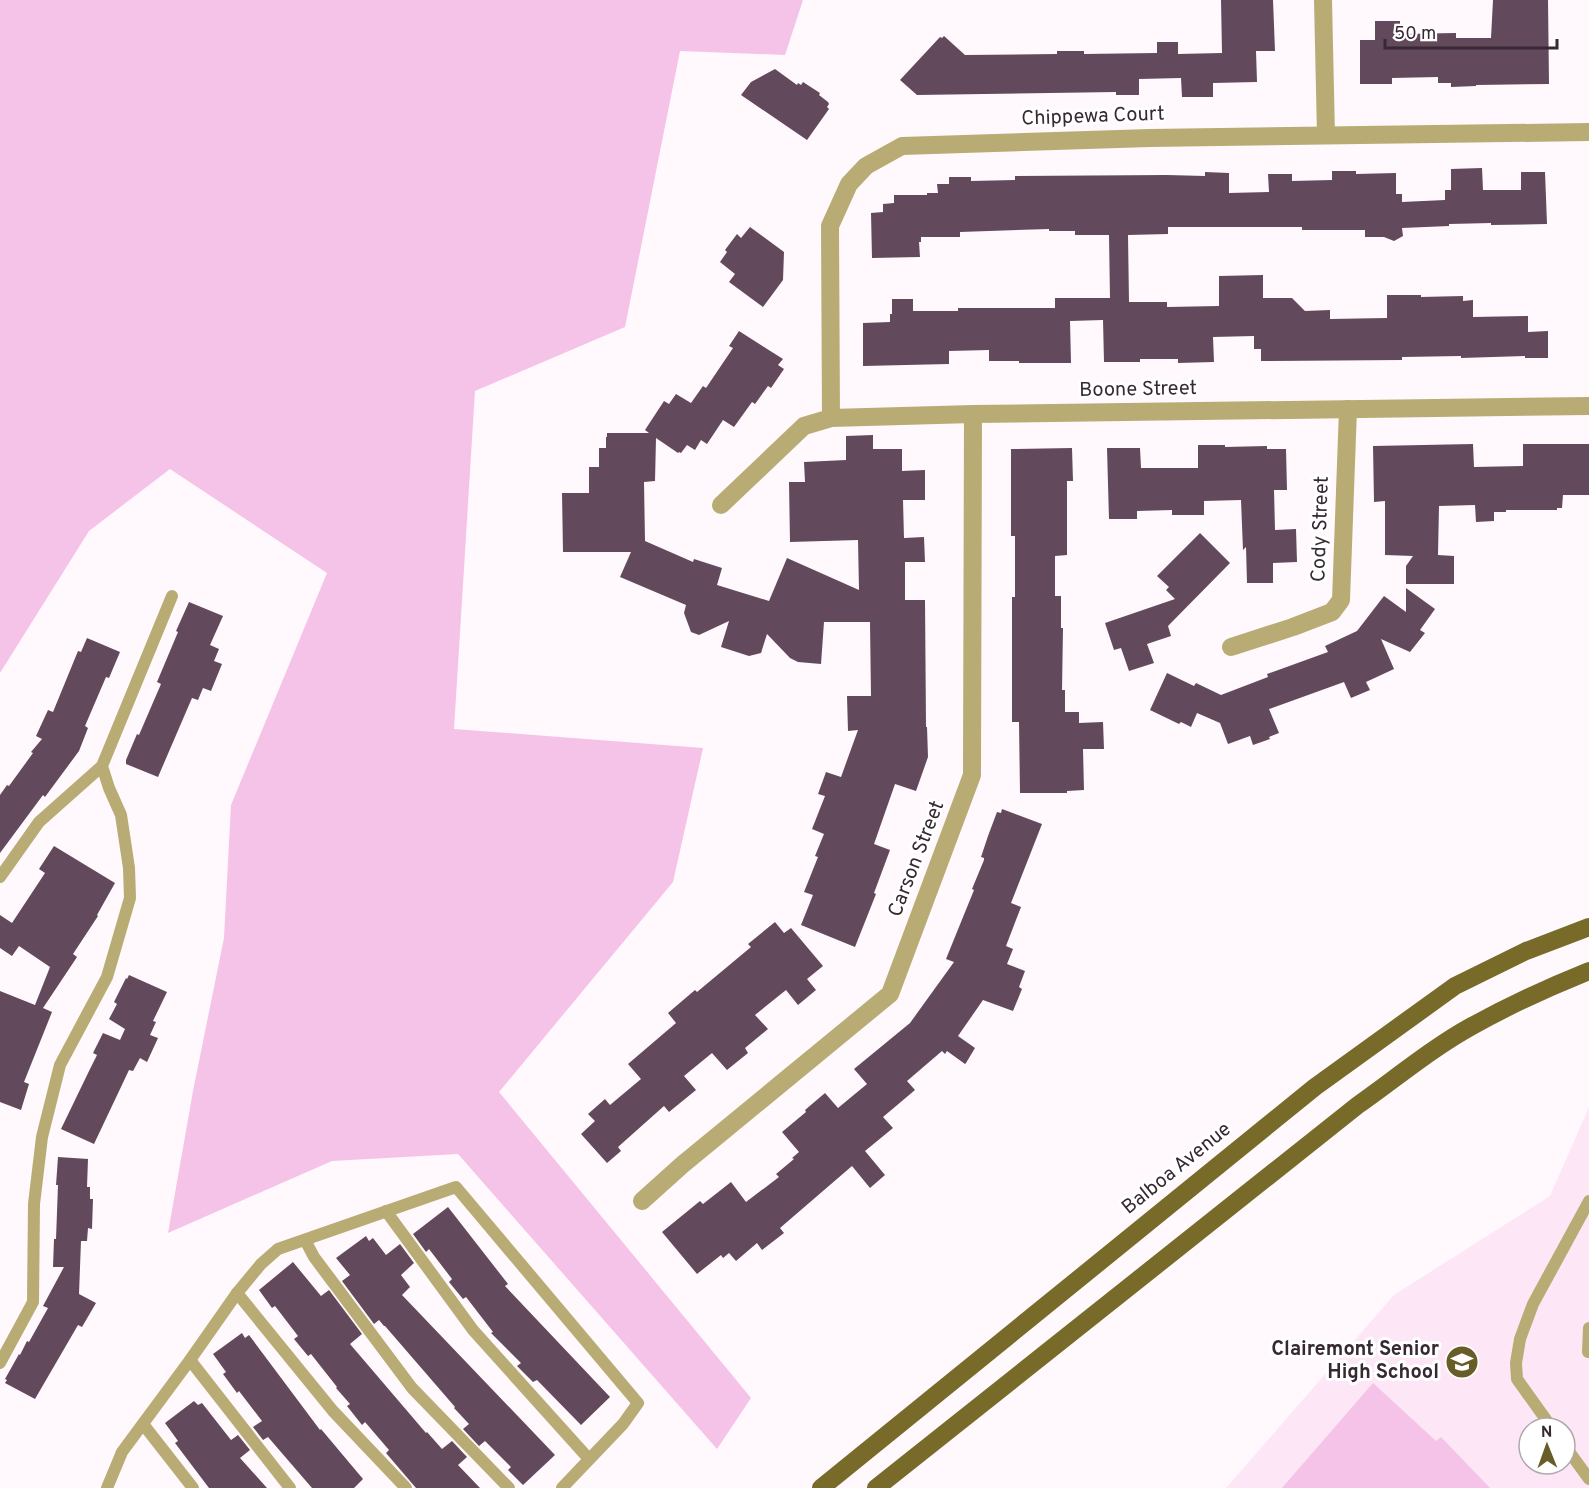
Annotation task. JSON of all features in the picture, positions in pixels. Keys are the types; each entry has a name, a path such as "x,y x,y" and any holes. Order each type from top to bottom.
{"main road":[{"name":"Balboa Avenue","path":"820,1488 1297,1101 1360,1054 1455,986 1526,951 1589,927"},
{"path":"876,1488 1358,1105 1471,1027 1543,990 1589,971"}],"street":[{"path":"1323,0 1326,135"},
{"name":"Chippewa Court","path":"831,418 830,226 849,184 866,166 902,146 1150,138 1589,132"},
{"name":"Boone Street","path":"721,505 804,426 831,418 1589,406"},
{"name":"Cody Street","path":"1231,647 1332,612 1341,600 1348,409"},
{"name":"Carson Street","path":"642,1201 682,1165 890,994 972,775 973,414"}],"lane":[{"path":"0,877 39,822 102,766 172,596"},
{"path":"0,1363 33,1302 34,1204 42,1137 60,1065 107,977 130,898 129,868 121,815 102,766"},
{"path":"107,1488 122,1452 237,1293 261,1264 278,1249 456,1187 638,1403 623,1424 562,1488"},
{"path":"1543,1416 1516,1378 1520,1340 1533,1304 1589,1201"},
{"path":"386,1211 473,1330 589,1459"},
{"path":"304,1240 314,1257 412,1388 509,1488"},
{"path":"237,1293 333,1412 406,1488"},
{"path":"1588,1352 1589,1328"},
{"path":"190,1360 290,1488"},
{"path":"143,1424 193,1488"},
{"path":"1577,1462 1589,1479"}],"shaded area":[{"path":"0,0 803,0 785,55 680,51 625,327 475,391 454,729 703,748 673,882 499,1092 751,1398 717,1449 458,1154 332,1161 168,1233 193,1091 224,938 231,805 327,573 170,469 89,531 0,673"},
{"name":"Clairemont Senior High School","path":"1589,1107 1589,1488 1226,1488 1394,1295 1550,1196"},
{"path":"1373,1383 1436,1441 1441,1437 1490,1488 1282,1488"}],"building":[{"path":"1221,0 1273,0 1275,51 1256,51 1257,82 1213,83 1213,97 1182,97 1181,78 1139,79 1139,95 1116,95 1116,92 917,95 900,80 940,37 944,36 965,55 1057,54 1057,51 1084,51 1084,54 1157,53 1157,42 1178,42 1178,54 1222,53"},
{"path":"1493,0 1548,0 1549,84 1451,87 1451,83 1438,83 1438,77 1392,78 1392,84 1360,84 1360,40 1375,40 1375,21 1400,21 1400,34 1456,33 1456,38 1491,38"},
{"path":"775,69 797,85 803,82 820,93 819,95 829,104 827,107 829,109 807,140 741,95 751,82"},
{"path":"1482,168 1483,190 1521,190 1521,172 1545,172 1547,224 1449,224 1449,226 1402,228 1403,236 1394,241 1384,237 1365,237 1365,230 1302,230 1302,227 1168,227 1168,234 1128,235 1129,302 1167,302 1167,307 1219,306 1219,276 1263,275 1263,298 1292,298 1305,311 1330,310 1330,319 1387,318 1387,295 1463,296 1463,301 1473,300 1473,317 1528,316 1528,332 1548,331 1548,358 1525,358 1525,356 1461,358 1461,356 1402,357 1402,360 1261,361 1261,349 1254,349 1254,336 1213,337 1214,362 1178,363 1178,359 1140,359 1140,362 1104,362 1103,320 1070,321 1071,363 989,361 989,350 949,351 949,364 863,366 863,323 890,322 892,299 913,299 913,311 958,311 958,308 1055,308 1055,298 1110,298 1109,235 1075,235 1075,231 1049,231 1049,229 960,232 960,237 921,237 920,257 872,258 871,213 883,212 883,204 894,203 894,195 938,193 937,184 949,184 949,177 971,177 971,181 1015,180 1015,176 1205,176 1205,172 1229,173 1229,193 1269,192 1268,174 1292,174 1292,181 1332,180 1332,171 1356,171 1356,174 1396,173 1396,194 1402,194 1402,202 1445,200 1445,190 1451,190 1451,169"},
{"path":"750,227 784,252 783,280 763,307 729,282 735,274 720,262 727,252 725,250 737,234 741,238"},
{"path":"739,331 783,359 778,365 784,369 771,388 768,386 755,404 752,402 734,427 723,420 707,444 701,440 695,450 687,445 681,453 678,453 656,438 655,481 644,482 645,541 693,562 694,559 722,568 717,585 769,601 787,558 859,590 858,540 790,542 789,482 805,482 804,462 846,460 846,436 873,435 873,449 902,449 902,471 925,470 925,500 903,500 904,538 924,537 925,562 905,562 905,600 925,600 928,757 916,791 895,784 874,844 890,850 855,947 801,925 813,895 804,892 818,857 815,856 824,834 812,829 825,796 818,794 826,772 841,777 858,730 848,731 847,696 871,696 870,622 824,622 821,664 798,662 790,658 767,634 761,653 749,656 721,647 729,621 699,635 691,632 684,613 686,605 620,577 631,552 563,552 562,493 589,493 589,467 599,467 599,448 606,448 607,433 649,433 645,430 664,401 669,404 676,394 691,403 703,386 706,388 733,348 729,346"},
{"path":"1473,444 1474,467 1523,466 1523,444 1589,444 1589,495 1563,495 1562,508 1557,508 1557,510 1494,512 1494,521 1476,522 1475,505 1439,506 1438,555 1454,556 1454,584 1406,584 1406,566 1413,556 1385,555 1385,501 1374,502 1373,446"},
{"path":"1198,445 1267,446 1267,449 1286,449 1287,490 1274,490 1275,530 1296,529 1297,562 1273,563 1273,583 1247,583 1241,500 1204,501 1204,515 1172,515 1172,510 1137,511 1137,519 1109,519 1107,448 1140,448 1141,468 1198,468"},
{"path":"1072,448 1073,481 1067,481 1067,555 1055,556 1055,596 1061,596 1061,628 1063,628 1062,690 1065,690 1065,712 1079,712 1079,723 1103,722 1104,749 1083,749 1084,790 1067,791 1067,793 1020,793 1019,722 1012,722 1012,597 1015,597 1015,536 1011,536 1011,449"},
{"path":"1200,533 1230,563 1168,626 1171,636 1147,644 1154,663 1129,671 1121,648 1114,650 1105,623 1175,599 1166,590 1169,587 1157,576"},
{"path":"1406,588 1435,609 1420,630 1425,633 1410,652 1381,639 1394,669 1366,682 1370,690 1351,698 1344,682 1269,709 1279,733 1269,737 1270,739 1253,745 1250,736 1228,744 1220,723 1197,713 1191,727 1181,722 1179,724 1150,710 1167,673 1194,686 1196,683 1221,695 1268,677 1267,674 1328,652 1325,646 1357,631 1384,596 1406,612"},
{"path":"189,602 223,616 210,645 219,649 214,661 222,664 211,691 203,688 198,700 192,698 158,777 126,764 126,760 161,684 157,682"},
{"path":"87,638 120,652 109,678 106,677 85,726 88,728 79,751 0,853 0,795 7,785 9,786 42,739 36,736 48,710 53,712 78,651 81,652"},
{"path":"1002,809 1042,824 1011,903 1021,907 1006,946 1013,949 1007,964 1025,971 1019,987 1022,989 1013,1011 983,1000 958,1036 975,1048 966,1063 947,1051 945,1054 942,1051 907,1081 915,1090 883,1117 893,1128 865,1151 885,1175 870,1188 852,1166 780,1228 784,1233 762,1250 757,1243 736,1261 729,1253 723,1258 721,1255 697,1274 662,1232 700,1201 703,1204 731,1182 746,1202 779,1177 776,1174 799,1152 782,1132 825,1093 838,1108 867,1084 854,1069 910,1023 954,962 946,959 974,890 972,889 984,860 981,857 988,836 997,812 1001,813"},
{"path":"54,846 115,883 98,916 73,954 77,957 43,1008 52,1012 24,1082 29,1084 21,1110 0,1102 0,991 35,1005 50,967 19,946 12,956 0,948 0,915 12,923 45,873 39,869"},
{"path":"775,922 784,933 791,928 823,966 807,979 816,990 798,1005 786,990 755,1015 768,1029 745,1048 748,1053 727,1070 712,1053 684,1076 696,1090 669,1112 664,1106 618,1147 621,1151 607,1163 581,1134 595,1121 588,1114 605,1099 610,1105 641,1079 628,1064 676,1023 668,1013 751,947 748,944"},
{"path":"129,975 167,992 153,1021 156,1022 150,1035 158,1038 147,1062 140,1058 133,1071 129,1070 94,1144 61,1129 97,1055 93,1053 103,1033 120,1040 125,1029 109,1019 117,1004 114,1002"},
{"path":"58,1157 88,1159 87,1187 90,1187 90,1199 93,1199 92,1229 88,1228 87,1241 81,1241 79,1294 96,1303 82,1327 78,1325 35,1399 5,1383 7,1380 5,1379 48,1308 43,1306 64,1267 53,1267"},
{"path":"448,1207 508,1284 505,1286 610,1397 581,1425 537,1380 533,1382 517,1366 521,1363 491,1333 493,1332 466,1297 463,1299 449,1282 452,1279 429,1249 426,1252 413,1234"},
{"path":"366,1236 369,1241 373,1238 386,1255 400,1244 414,1263 401,1275 410,1287 402,1295 555,1455 523,1485 508,1470 511,1467 485,1441 479,1446 463,1429 469,1424 385,1326 379,1320 374,1324 342,1281 350,1275 336,1258"},
{"path":"293,1262 321,1296 329,1290 362,1334 350,1344 442,1449 452,1441 467,1457 458,1465 480,1488 416,1488 386,1453 389,1450 365,1422 362,1425 347,1406 350,1404 311,1354 308,1356 294,1339 298,1336 275,1306 272,1308 259,1290"},
{"path":"242,1333 245,1338 249,1335 320,1430 363,1479 354,1488 312,1488 268,1437 263,1440 253,1427 262,1421 223,1374 226,1372 213,1354"},
{"path":"194,1401 198,1405 202,1403 231,1440 238,1435 250,1450 240,1458 267,1488 209,1488 175,1443 178,1441 165,1423"}],"place":[{"name":"Clairemont Senior High School","path":"1462,1362"}]}
